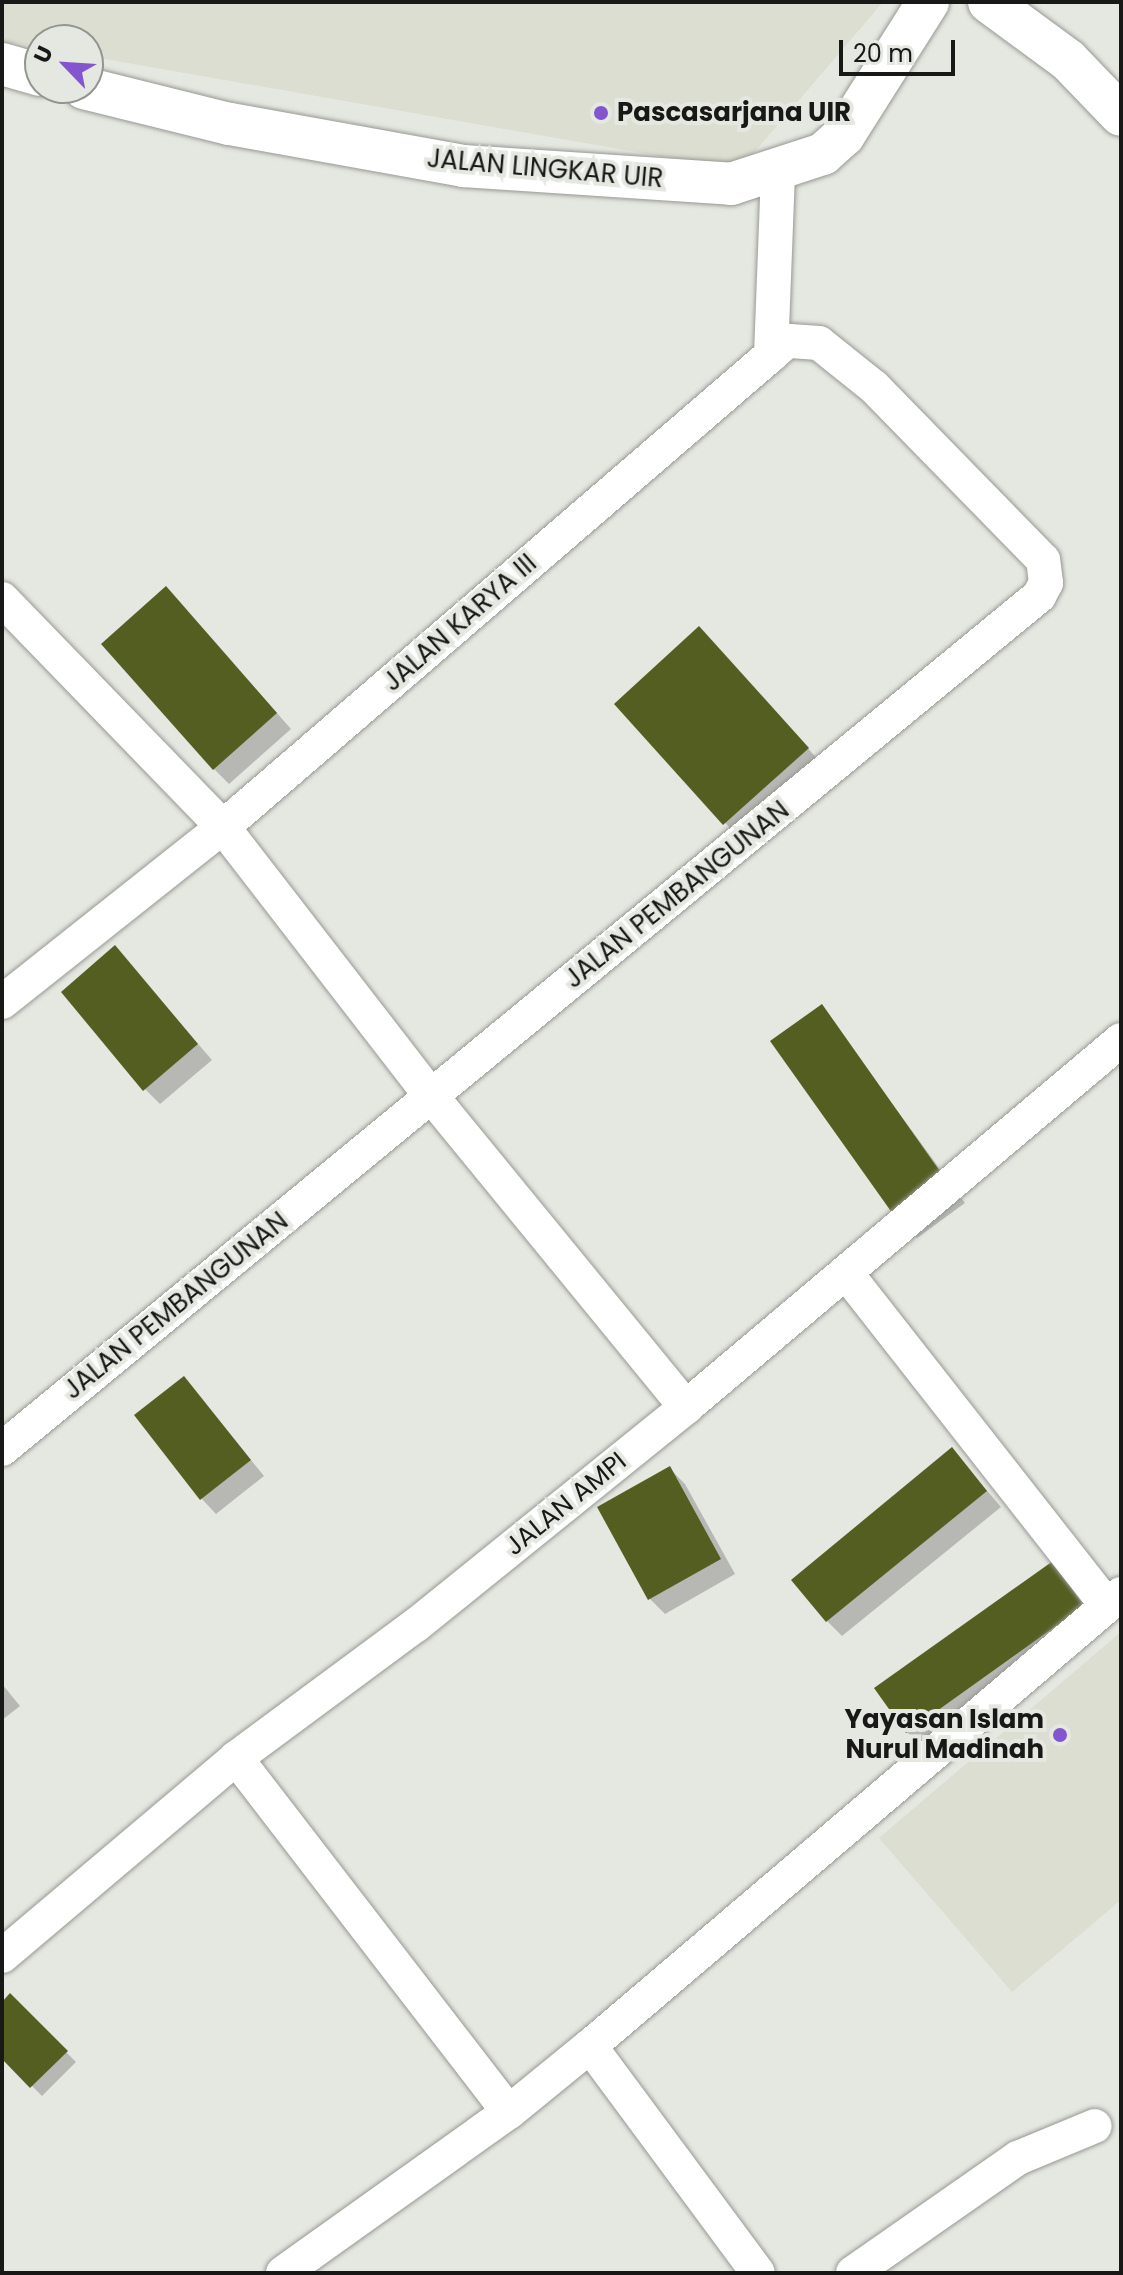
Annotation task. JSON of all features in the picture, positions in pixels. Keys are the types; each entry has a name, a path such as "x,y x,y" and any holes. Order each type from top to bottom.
{"street":[{"name":"JALAN LINGKAR UIR","path":"104,93 230,124 463,166 731,184 778,172 823,154 844,135 928,2"},
{"path":"989,2 1068,60 1121,115"},
{"path":"2,64 24,70"},
{"path":"771,355 778,172"},
{"name":"JALAN PEMBANGUNAN","path":"2,1449 1004,627 1046,583 1043,560 874,387 819,343 787,341 771,355"},
{"name":"JALAN KARYA III","path":"2,1002 223,827 771,355"},
{"path":"2,599 223,827 432,1097 686,1407"},
{"name":"JALAN AMPI","path":"2,1956 236,1758 416,1625 686,1407 1121,1040"},
{"path":"283,2273 509,2112 1114,1600 847,1274"},
{"path":"236,1758 509,2112"},
{"path":"590,2046 758,2273"},
{"path":"853,2273 1018,2158 1095,2126"}],"shaded area":[{"name":"Pascasarjana UIR","path":"2,2 883,2 739,170 104,59 104,24 24,24 24,44 2,41"},
{"name":"Yayasan Islam Nurul Madinah","path":"1121,1632 1121,1900 1012,1992 879,1838"}],"building":[{"path":"166,586 277,713 213,770 101,644"},
{"path":"699,626 809,748 723,825 614,704"},
{"path":"115,945 198,1044 143,1091 61,992"},
{"path":"822,1004 951,1187 900,1224 770,1041"},
{"path":"184,1376 251,1460 200,1500 134,1415"},
{"path":"952,1447 987,1491 826,1622 791,1580"},
{"path":"670,1466 721,1559 648,1600 597,1507"},
{"path":"1053,1561 1084,1606 906,1733 874,1688"},
{"path":"10,1993 68,2051 30,2088 2,2059 2,2002"}],"place":[{"name":"Pascasarjana UIR","path":"601,113"},
{"name":"Yayasan Islam Nurul Madinah","path":"1060,1735"}]}
